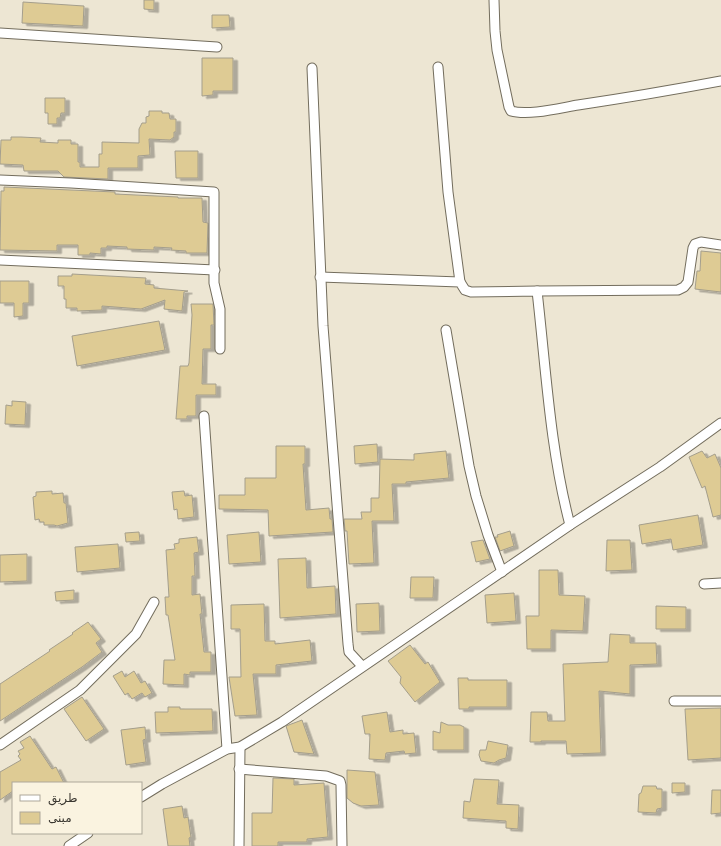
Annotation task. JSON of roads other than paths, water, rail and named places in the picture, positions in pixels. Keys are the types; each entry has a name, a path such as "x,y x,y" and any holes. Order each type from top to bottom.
{"street":[{"path":"494,0 496,50 508,107 511,112 518,114 620,100 721,81"},
{"path":"0,33 217,47"},
{"path":"438,67 448,192 460,282 465,290 471,292 678,290 684,287 688,282 693,248 695,244 701,242 721,245"},
{"path":"312,68 320,277 327,385 348,644 349,652 362,666"},
{"path":"0,180 214,192 214,283 220,309 220,349"},
{"path":"0,260 215,270"},
{"path":"320,277 460,282"},
{"path":"537,291 553,434 570,525"},
{"path":"446,330 469,466 476,496 488,535 502,572"},
{"path":"204,416 228,749"},
{"path":"142,796 228,749 240,747 282,722 570,525 630,487 721,423"},
{"path":"704,584 721,583"},
{"path":"0,745 80,690 136,634 154,602"},
{"path":"674,701 721,701"},
{"path":"239,846 240,747"},
{"path":"239,769 326,776 340,781 342,846"},
{"path":"69,846 87,834"}]}
